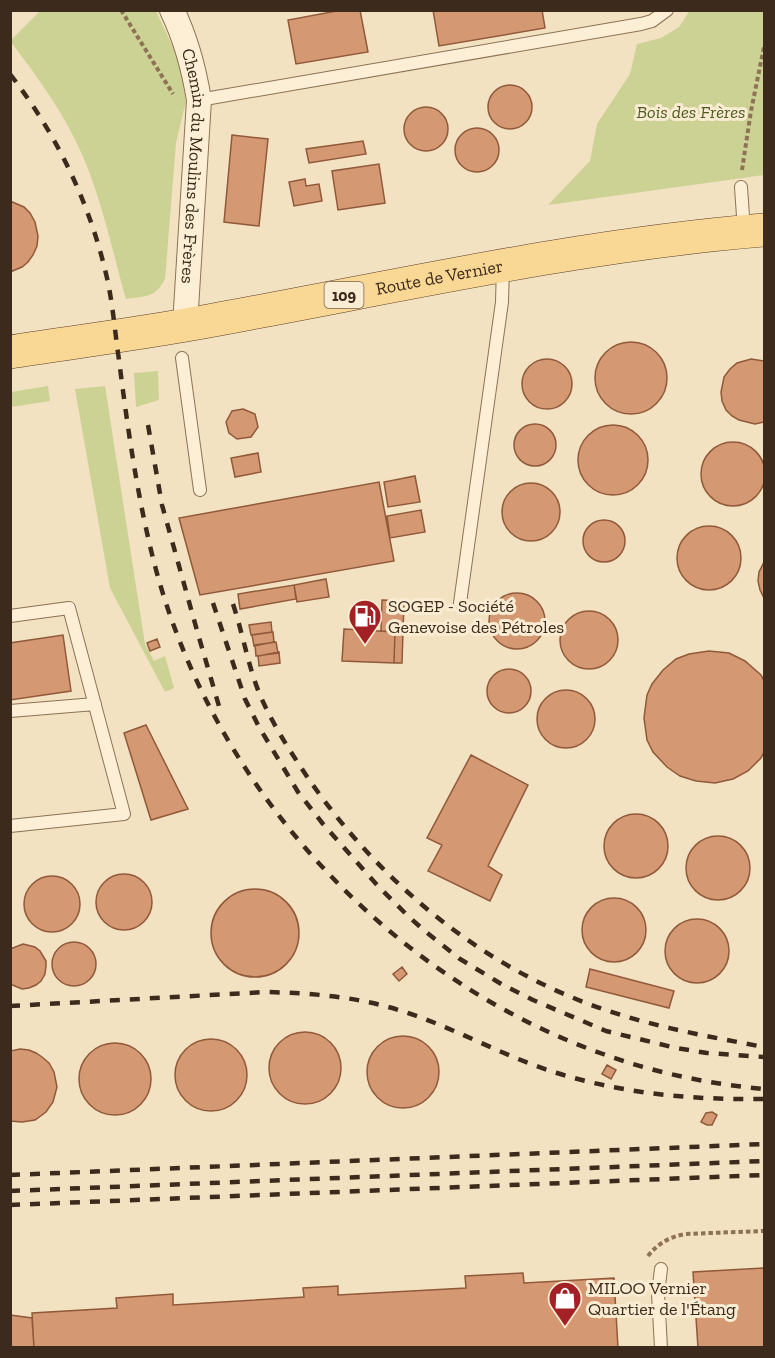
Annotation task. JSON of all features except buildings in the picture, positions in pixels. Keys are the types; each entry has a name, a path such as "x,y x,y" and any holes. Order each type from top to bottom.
{"main road":[{"name":"Route de Vernier","path":"10,352 185,325 587,251 755,231"}],"street":[{"name":"Chemin du Moulins des Frères","path":"172,10 181,29 195,74 188,99 185,325"}],"lane":[{"path":"188,99 641,24 652,21 668,10"},
{"path":"741,187 755,231"},
{"path":"460,603 502,302 503,265"},
{"path":"182,358 200,490"},
{"path":"10,616 69,608 124,814 10,826"},
{"path":"10,711 95,704"},
{"path":"662,1269 658,1293 662,1347"}],"path":[{"path":"121,10 188,99"},
{"path":"741,187 741,170 751,111 765,47"}],"green space":[{"name":"Bois des Frères","path":"690,10 764,11 764,175 548,205 590,161 597,124 630,74 637,44 661,38 679,27"},
{"path":"40,11 156,11 179,60 186,101 176,143 165,279 158,290 149,295 126,299 101,208 77,143 42,84 11,42"},
{"path":"158,371 159,400 136,407 134,373"},
{"path":"48,386 50,401 11,407 11,392"},
{"path":"105,386 145,644 154,661 165,656 174,688 165,692 110,588 75,389"}],"railway":[{"path":"10,74 43,121 57,146 91,223 109,288 132,455 151,550 177,634 213,714 259,789 314,858 377,920 447,974 522,1019 603,1054 642,1067 683,1077 764,1089"},
{"path":"148,425 162,505 221,713"},
{"path":"213,603 245,699 298,792 378,886 426,932 460,959 503,985 606,1031 676,1048 707,1053 764,1057"},
{"path":"233,604 260,695 288,748 334,813 362,847 426,908 497,959 536,981 576,999 645,1022 764,1047"},
{"path":"10,1006 266,992 336,997 405,1012 538,1066 582,1080 634,1091 686,1097 764,1099"},
{"path":"10,1175 764,1144"},
{"path":"10,1191 764,1161"},
{"path":"10,1205 764,1175"}],"place":[{"name":"SOGEP - Société Genevoise des Pétroles","path":"365,645"},
{"name":"MILOO Vernier Quartier de l'Étang","path":"565,1327"}]}
